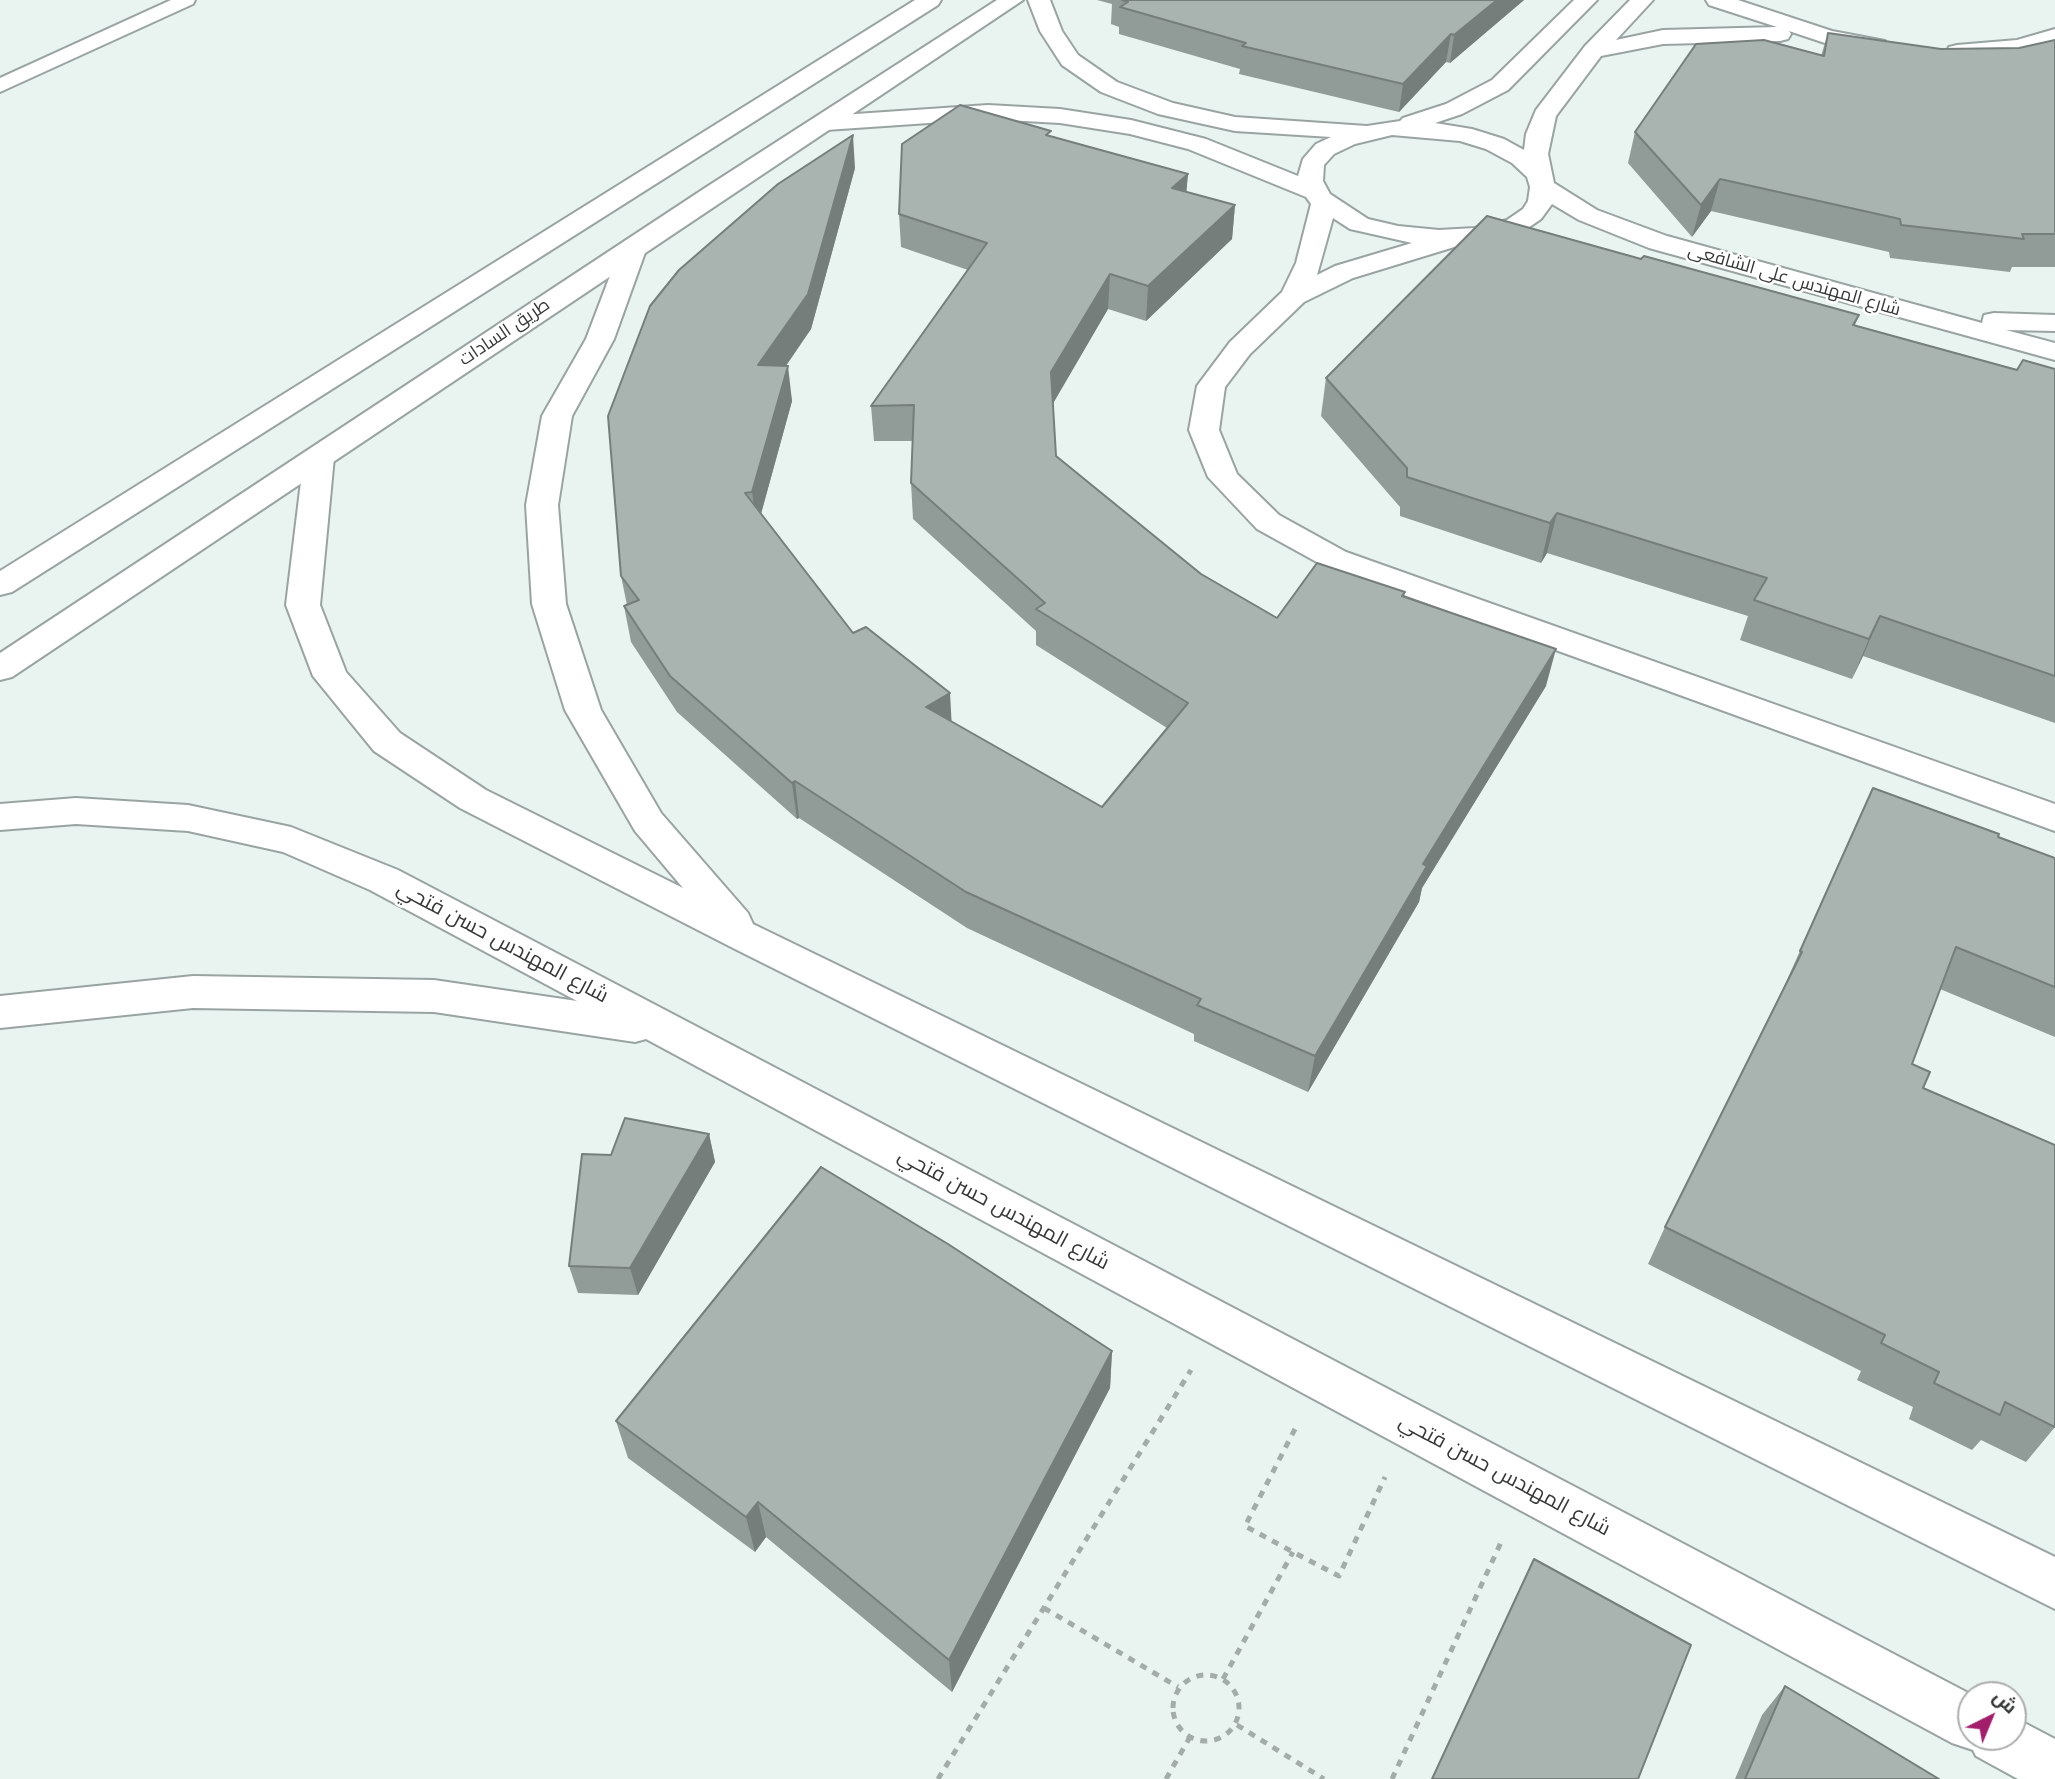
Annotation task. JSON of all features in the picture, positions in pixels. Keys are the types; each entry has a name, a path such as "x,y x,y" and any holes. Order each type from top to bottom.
{"street":[{"name":"طريق السادات","path":"0,668 319,457 603,236 930,0"},
{"name":"طريق السادات","path":"0,584 603,236 826,123 1012,0"},
{"path":"1039,0 1051,31 1070,60 1110,87 1166,109 1235,124 1310,130 1385,130"},
{"path":"1294,296 1309,263 1319,196 1310,181 1312,164 1325,149 1347,138 1385,130 1454,109 1500,85 1586,0"},
{"path":"1537,97 1593,51 1642,0"},
{"path":"1717,0 1828,37"},
{"path":"1593,51 1663,37 1730,33 1828,37 1894,49"},
{"path":"1934,51 1960,53 2019,47 2055,36"},
{"path":"1500,85 1537,97"},
{"path":"1537,97 1544,115 1536,153 1541,201 1532,214 1516,225 1344,272 1294,296 1240,348 1211,386 1204,430 1223,477 1268,522 1335,559 2055,818"},
{"path":"826,123 988,112 1060,116 1131,127 1197,144 1319,196 1359,223 1397,234 1467,237 1525,246"},
{"name":"شارع المهندس على الشافعى","path":"1385,130 1428,129 1464,134 1521,158 1541,181 1588,215 1658,242 2055,352"},
{"path":"603,236 600,339 557,416 541,505 549,604 583,710 648,822 747,938"},
{"path":"1937,320 2055,323"},
{"path":"319,457 303,605 330,676 387,742 472,799 747,938 2055,1584"},
{"name":"شارع المهندس حسن فتحي","path":"0,817 76,811 188,818 291,840 384,880 1957,1717"},
{"path":"0,1012 193,992 433,996 664,1031"},
{"path":"2021,1751 2055,1769"}],"lane":[{"path":"0,86 186,0"}],"path":[{"path":"938,1779 1219,1325"},
{"path":"1321,1379 1245,1526 1293,1552 1339,1576 1410,1426"},
{"path":"1392,1779 1526,1488"},
{"path":"1223,1679 1293,1552"},
{"path":"1044,1608 1178,1687"},
{"path":"1207,1674 1223,1679 1235,1691 1240,1708 1237,1725 1225,1738 1208,1743 1190,1737 1176,1722 1172,1704 1178,1687 1190,1677 1207,1674"},
{"path":"1237,1725 1324,1779"},
{"path":"1166,1779 1190,1737"}],"building":[{"path":"1122,0 1497,0 1454,35 1451,34 1403,84 1242,46 1246,43 1120,7 1128,2"},
{"path":"1828,33 1941,49 2019,48 2055,40 2055,234 2022,234 2024,239 1901,225 1900,219 1720,179 1701,205 1635,132 1696,44 1764,40 1824,56"},
{"path":"960,105 1051,131 1046,135 1188,174 1172,188 1235,205 1148,286 1110,274 1051,372 1056,456 1201,574 1277,618 1317,563 1405,592 1402,596 1556,649 1423,864 1427,866 1315,1056 1197,1005 1201,999 966,892 795,781 792,783 670,676 624,606 639,600 621,576 608,416 650,306 679,270 778,184 853,135 808,294 758,365 788,366 752,492 745,493 853,633 866,627 950,693 926,707 1102,807 1188,703 1036,609 1045,603 911,483 914,405 871,406 987,243 899,214 902,144"},
{"path":"1487,216 1859,315 1853,325 2017,370 2023,360 2055,369 2055,676 1880,616 1869,639 1754,600 1767,578 1557,513 1550,523 1407,477 1407,468 1326,378"},
{"path":"1873,788 1999,834 1998,837 2055,858 2055,987 1956,947 1912,1064 1930,1072 1923,1088 2055,1145 2055,1427 2005,1402 2000,1415 1934,1383 1939,1372 1881,1343 1885,1335 1665,1227 1802,952 1800,951"},
{"path":"625,1118 709,1134 630,1268 569,1266 582,1154 611,1155"},
{"path":"821,1167 948,1244 1112,1351 949,1660 758,1502 746,1517 616,1421"},
{"path":"1534,1559 1691,1645 1638,1779 1432,1779"},
{"path":"1785,1686 1939,1779 1745,1779"}]}
